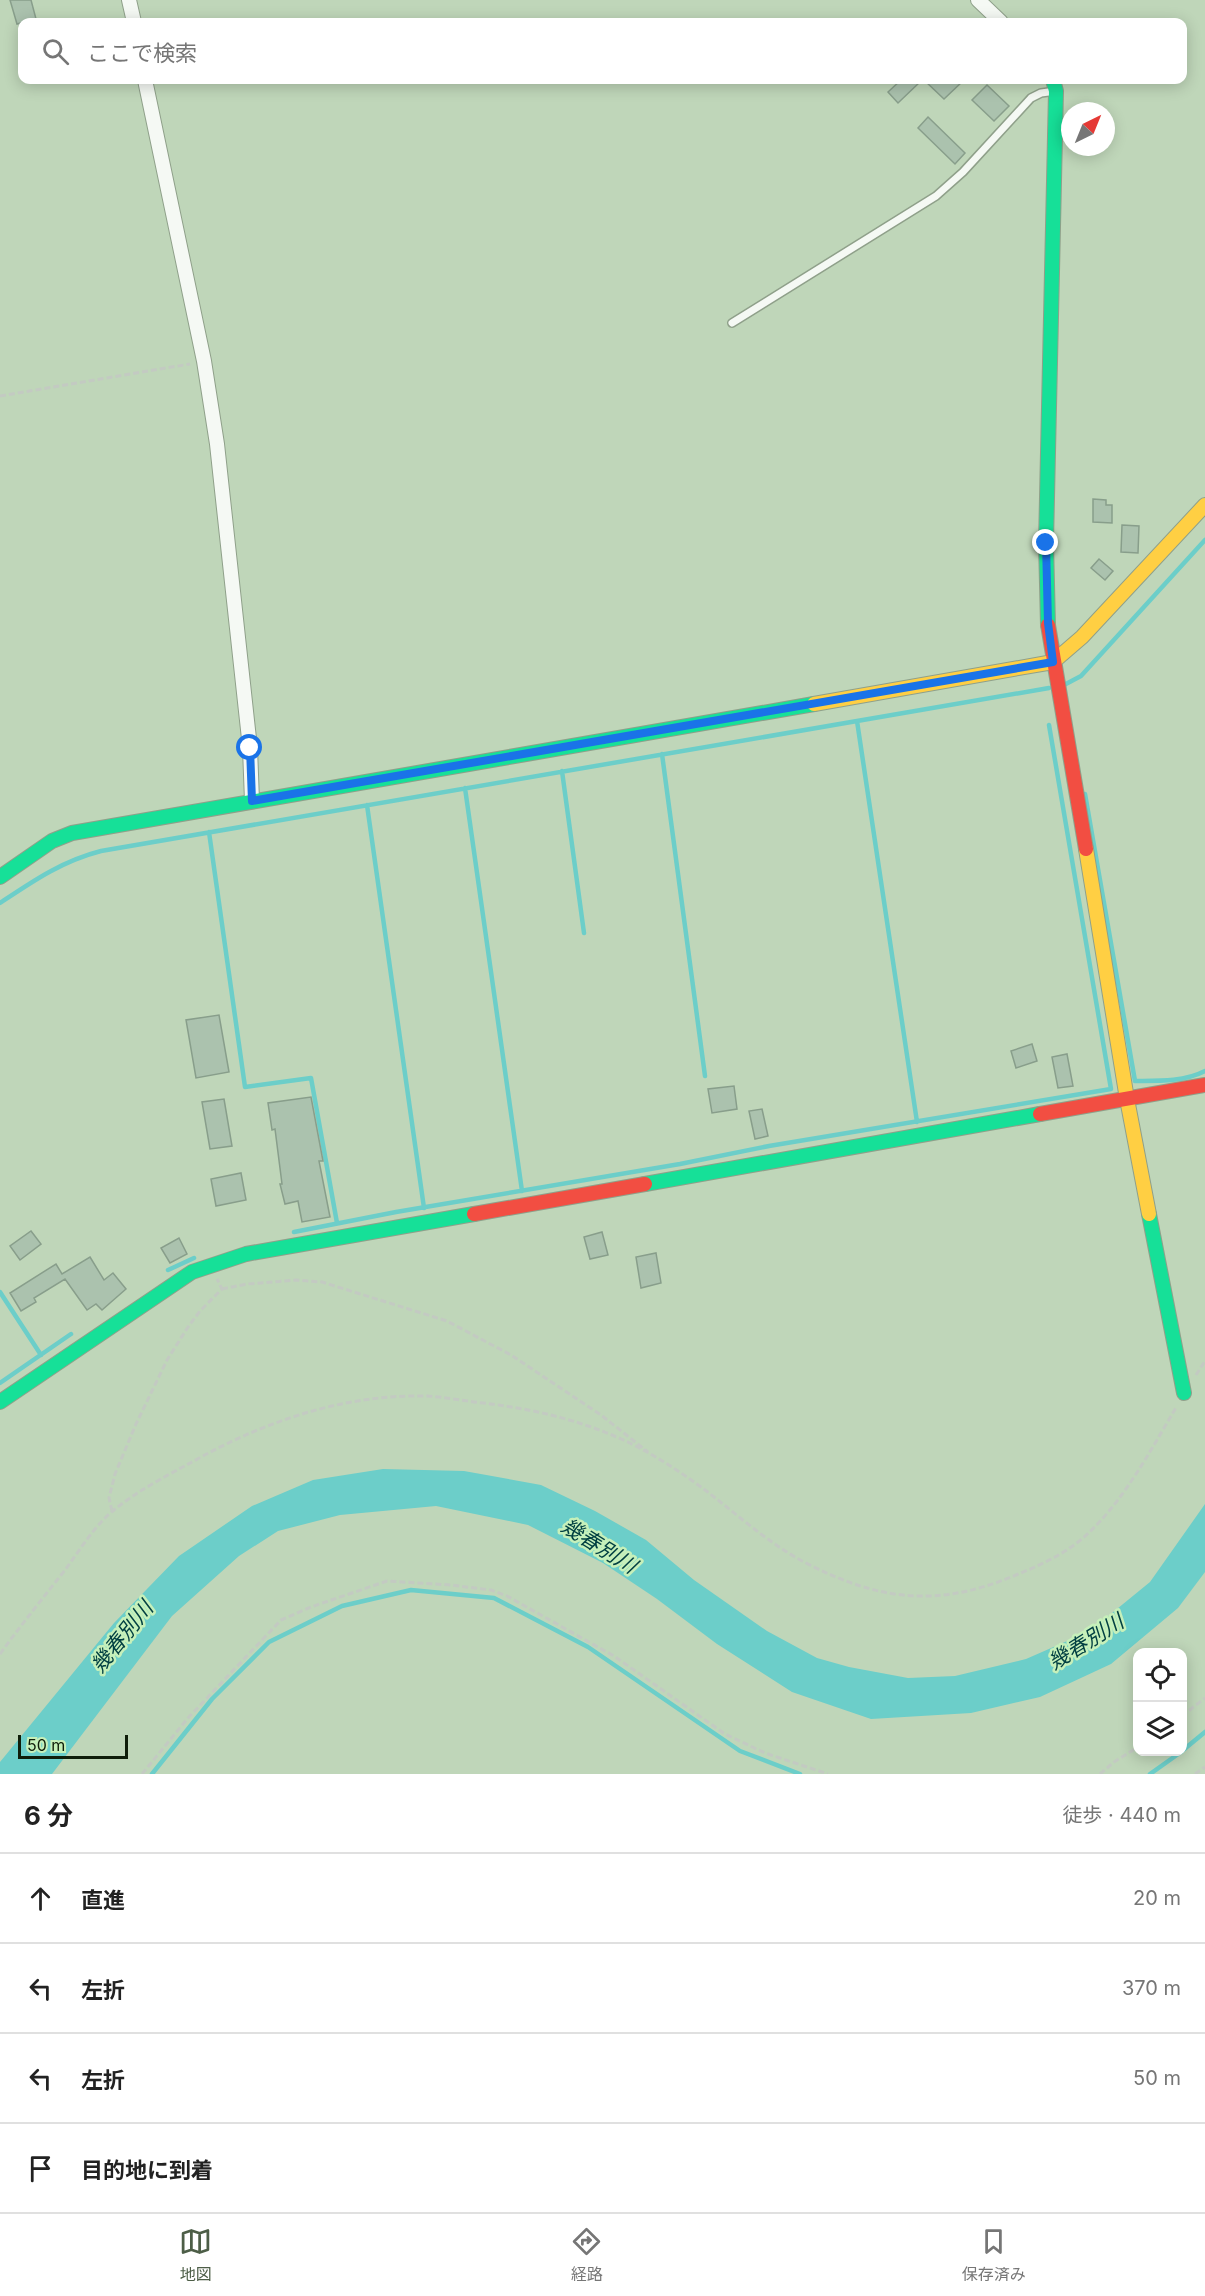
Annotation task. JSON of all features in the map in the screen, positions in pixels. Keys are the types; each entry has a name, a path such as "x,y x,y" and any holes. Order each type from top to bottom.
{"street":[{"path":"129,0 133,18"},
{"path":"978,0 997,18"},
{"path":"146,84 204,361 217,444 250,748 252,801"},
{"path":"1054,85 1046,543 1048,623 1127,1099 1184,1394"},
{"path":"0,876 52,841 72,833 1053,662 1082,637 1205,505"},
{"path":"0,1402 192,1272 246,1254 1205,1085"}],"lane":[{"path":"732,323 936,196 963,172 1031,98 1054,85"}],"path":[{"path":"0,396 204,361"},
{"path":"209,1265 222,1289"},
{"path":"112,1511 109,1498 115,1474 167,1360 200,1311 222,1289 248,1284 296,1280 322,1282 447,1322 511,1354 601,1415 655,1458"},
{"path":"0,1654 112,1511 178,1470 243,1435 292,1416 330,1406 389,1398 427,1396 529,1409 612,1436 655,1458 705,1490 750,1526 805,1562 869,1588 902,1597 938,1597 964,1593 996,1584 1049,1561 1083,1538 1114,1505 1205,1361"},
{"path":"142,1774 188,1718 281,1620 311,1607 387,1581 492,1590 507,1596 614,1656 724,1734 765,1753 828,1774"},
{"path":"1187,1712 1205,1698"},
{"path":"1100,1774 1133,1750"},
{"path":"1196,1774 1205,1767"}],"water":[{"name":"幾春別川","path":"383,1469 464,1471 541,1485 595,1511 646,1540 694,1580 767,1631 817,1658 849,1667 908,1678 955,1676 1026,1659 1090,1631 1150,1582 1205,1504 1205,1572 1178,1608 1111,1664 1040,1697 971,1713 871,1719 792,1692 717,1644 657,1599 603,1563 528,1525 436,1506 340,1515 278,1531 239,1556 172,1616 52,1774 0,1774 0,1762 114,1623 179,1556 252,1506 313,1480"}],"building":[{"path":"10,0 31,0 36,18 18,18 17,24"},
{"path":"897,84 918,84 898,103 888,92"},
{"path":"928,84 960,84 944,99"},
{"path":"987,85 1009,106 994,121 972,100"},
{"path":"928,117 965,153 955,164 918,128"},
{"path":"1093,499 1106,500 1106,505 1112,505 1112,523 1093,522"},
{"path":"1122,525 1139,526 1138,553 1121,552"},
{"path":"1099,559 1113,571 1105,580 1091,568"},
{"path":"219,1015 229,1072 196,1078 186,1020"},
{"path":"1032,1044 1037,1061 1016,1068 1011,1051"},
{"path":"1067,1054 1073,1086 1058,1088 1052,1057"},
{"path":"734,1086 737,1109 712,1113 708,1089"},
{"path":"311,1097 323,1161 319,1161 330,1217 302,1222 298,1201 285,1204 280,1184 282,1184 275,1129 272,1130 268,1103"},
{"path":"224,1099 232,1146 210,1149 202,1102"},
{"path":"762,1109 768,1136 755,1139 749,1111"},
{"path":"241,1173 246,1200 216,1206 211,1179"},
{"path":"31,1231 41,1244 20,1260 10,1246"},
{"path":"602,1232 608,1255 590,1259 584,1237"},
{"path":"179,1238 187,1254 170,1263 161,1248"},
{"path":"656,1253 661,1283 641,1288 636,1257"},
{"path":"90,1257 104,1280 113,1273 126,1289 102,1310 96,1304 87,1310 65,1279 34,1298 36,1302 21,1311 10,1293 56,1264 62,1274"}],"waterway":[{"path":"1064,685 1081,676 1205,540"},
{"path":"0,903 61,866 101,851 1049,688"},
{"path":"857,721 917,1122"},
{"path":"294,1232 396,1212 680,1164 769,1146 1111,1089 1049,725"},
{"path":"662,754 705,1076"},
{"path":"562,771 584,933"},
{"path":"465,788 522,1191"},
{"path":"1085,794 1135,1081 1180,1079 1205,1071"},
{"path":"367,805 424,1208"},
{"path":"209,832 245,1087 311,1078 337,1223"},
{"path":"168,1270 194,1258"},
{"path":"0,1292 41,1355"},
{"path":"0,1383 71,1334"},
{"path":"152,1774 212,1699 269,1642 342,1606 411,1590 494,1598 588,1647 740,1751 800,1774"},
{"path":"1187,1747 1205,1732"},
{"path":"1150,1774 1175,1756"}],"traffic: fast":[{"path":"1048,625 1046,543 1056,91 1054,84"},
{"path":"0,877 52,841 72,833 814,704"},
{"path":"645,1184 1040,1114"},
{"path":"0,1402 192,1272 246,1254 474,1214"},
{"path":"1149,1214 1184,1393"}],"traffic: slow":[{"path":"814,704 1053,662 1082,637 1205,505"},
{"path":"1086,849 1127,1099 1149,1214"}],"traffic: jam":[{"path":"1048,625 1086,849"},
{"path":"1040,1114 1205,1085"},
{"path":"474,1214 645,1184"}],"route":[{"path":"250,748 252,801 1053,662 1048,623 1046,543"}]}
